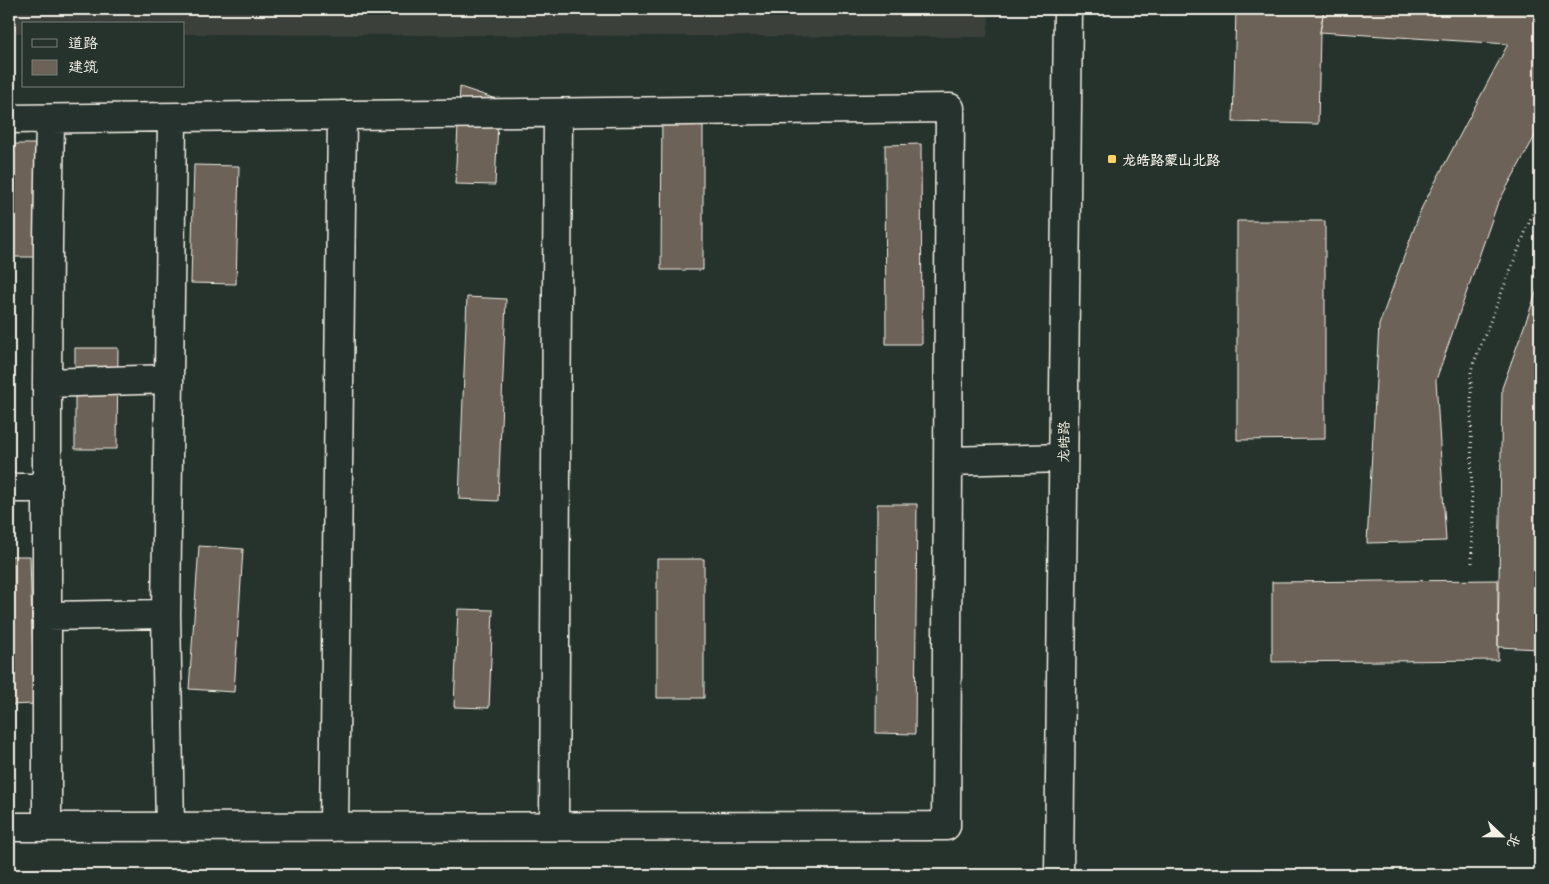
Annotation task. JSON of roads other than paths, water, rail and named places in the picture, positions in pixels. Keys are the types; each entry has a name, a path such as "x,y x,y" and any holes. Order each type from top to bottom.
{"street":[{"name":"龙皓路","path":"1059,875 1068,9"},
{"path":"9,119 950,108 946,826 9,827"},
{"path":"554,826 558,113"},
{"path":"334,827 342,115"},
{"path":"170,827 166,614 172,118"},
{"path":"47,827 47,383 50,119"},
{"path":"47,383 169,379"},
{"path":"948,461 1063,458"},
{"path":"9,488 47,488"},
{"path":"47,616 166,614"}],"place":[{"name":"龙皓路蒙山北路","path":"1112,159"}]}
